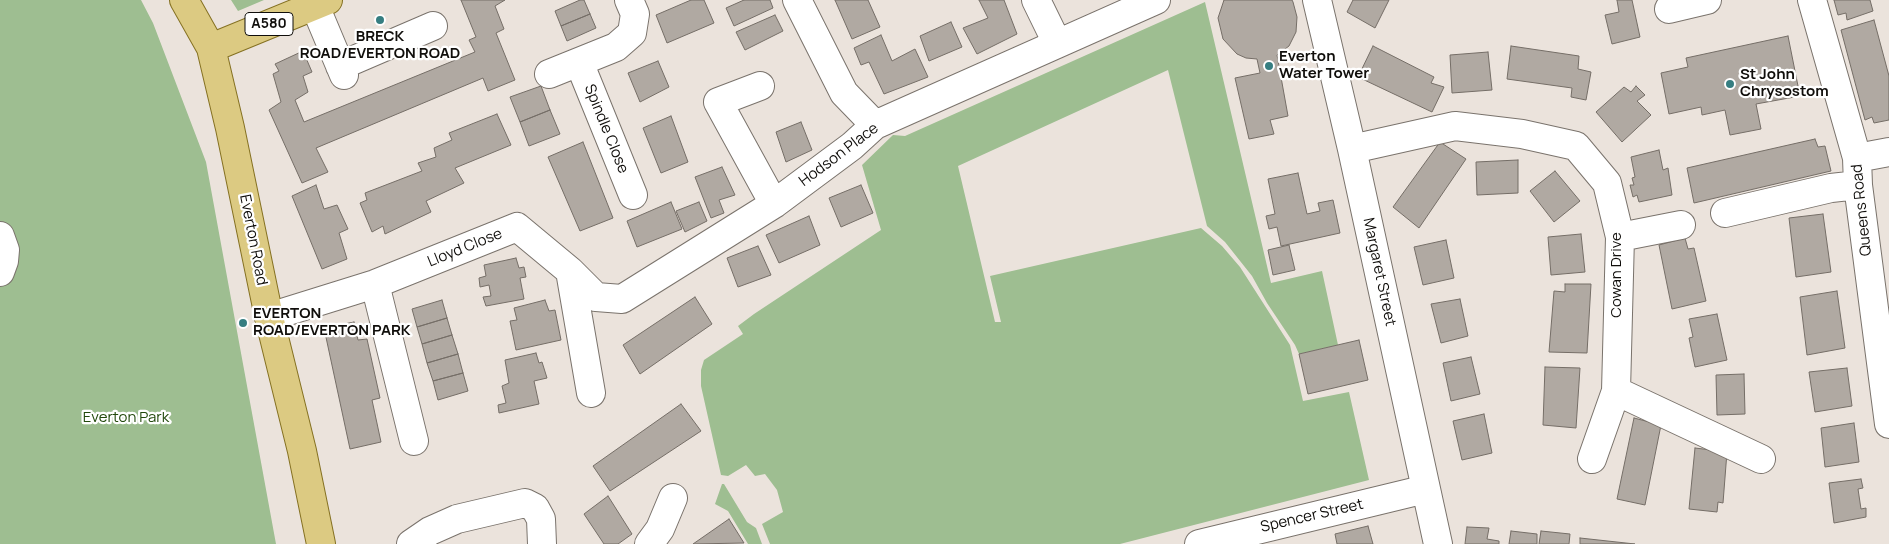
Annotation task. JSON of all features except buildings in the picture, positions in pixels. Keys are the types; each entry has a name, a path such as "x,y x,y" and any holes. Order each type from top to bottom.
{"main road":[{"name":"Everton Road","path":"184,0 211,48 230,128 269,317 302,451 321,544"},
{"name":"A580","path":"211,48 322,3"}],"street":[{"path":"549,74 616,47 632,33 634,14 629,0"},
{"path":"797,0 844,93 875,126"},
{"path":"1036,0 1057,43"},
{"name":"Hodson Place","path":"570,271 596,297 622,299 774,204 852,146 875,126 1156,0"},
{"name":"Margaret Street","path":"1317,0 1352,148 1438,544"},
{"path":"1669,9 1707,0"},
{"name":"Queens Road","path":"1812,0 1857,172 1889,424"},
{"path":"322,3 342,70 433,26"},
{"name":"Spindle Close","path":"579,62 633,195"},
{"path":"760,86 718,102 774,204"},
{"name":"Cowan Drive","path":"1352,148 1455,126 1522,134 1576,146 1607,183 1620,237 1616,391 1592,459"},
{"path":"1726,213 1831,188 1889,152"},
{"path":"1620,237 1682,225"},
{"name":"Lloyd Close","path":"269,317 375,284 517,227 570,271"},
{"path":"0,236 5,250 0,272"},
{"path":"570,271 590,393"},
{"path":"375,284 414,441"},
{"path":"1616,391 1762,459"},
{"name":"Spencer Street","path":"1199,544 1279,534 1426,489"},
{"path":"649,544 660,529 673,498"},
{"path":"411,544 430,531 457,519 513,504 525,503 535,508 541,519 542,544"}],"green space":[{"name":"Everton Park","path":"0,0 141,0 153,23 206,162 276,544 0,544"},
{"path":"231,0 264,0 238,11"},
{"path":"1205,2 1271,283 1322,271 1338,345 1299,354 1252,276 1225,242 1207,226 1168,70 958,166 995,322 1001,322 990,276 1201,228 1222,246 1240,267 1290,345 1303,401 1349,392 1369,480 1120,544 770,544 762,524 783,512 777,490 765,474 755,476 746,465 728,476 721,475 701,386 701,370 704,360 743,334 738,326 754,314 881,230 862,165 893,135 905,136"},
{"path":"722,484 724,484 747,522 756,528 762,544 748,544 728,511 715,504"}],"place":[{"name":"BRECK ROAD/EVERTON ROAD","path":"380,20"},
{"name":"Everton Water Tower","path":"1269,66"},
{"name":"St John Chrysostom","path":"1730,84"},
{"name":"EVERTON ROAD/EVERTON PARK","path":"243,323"}]}
